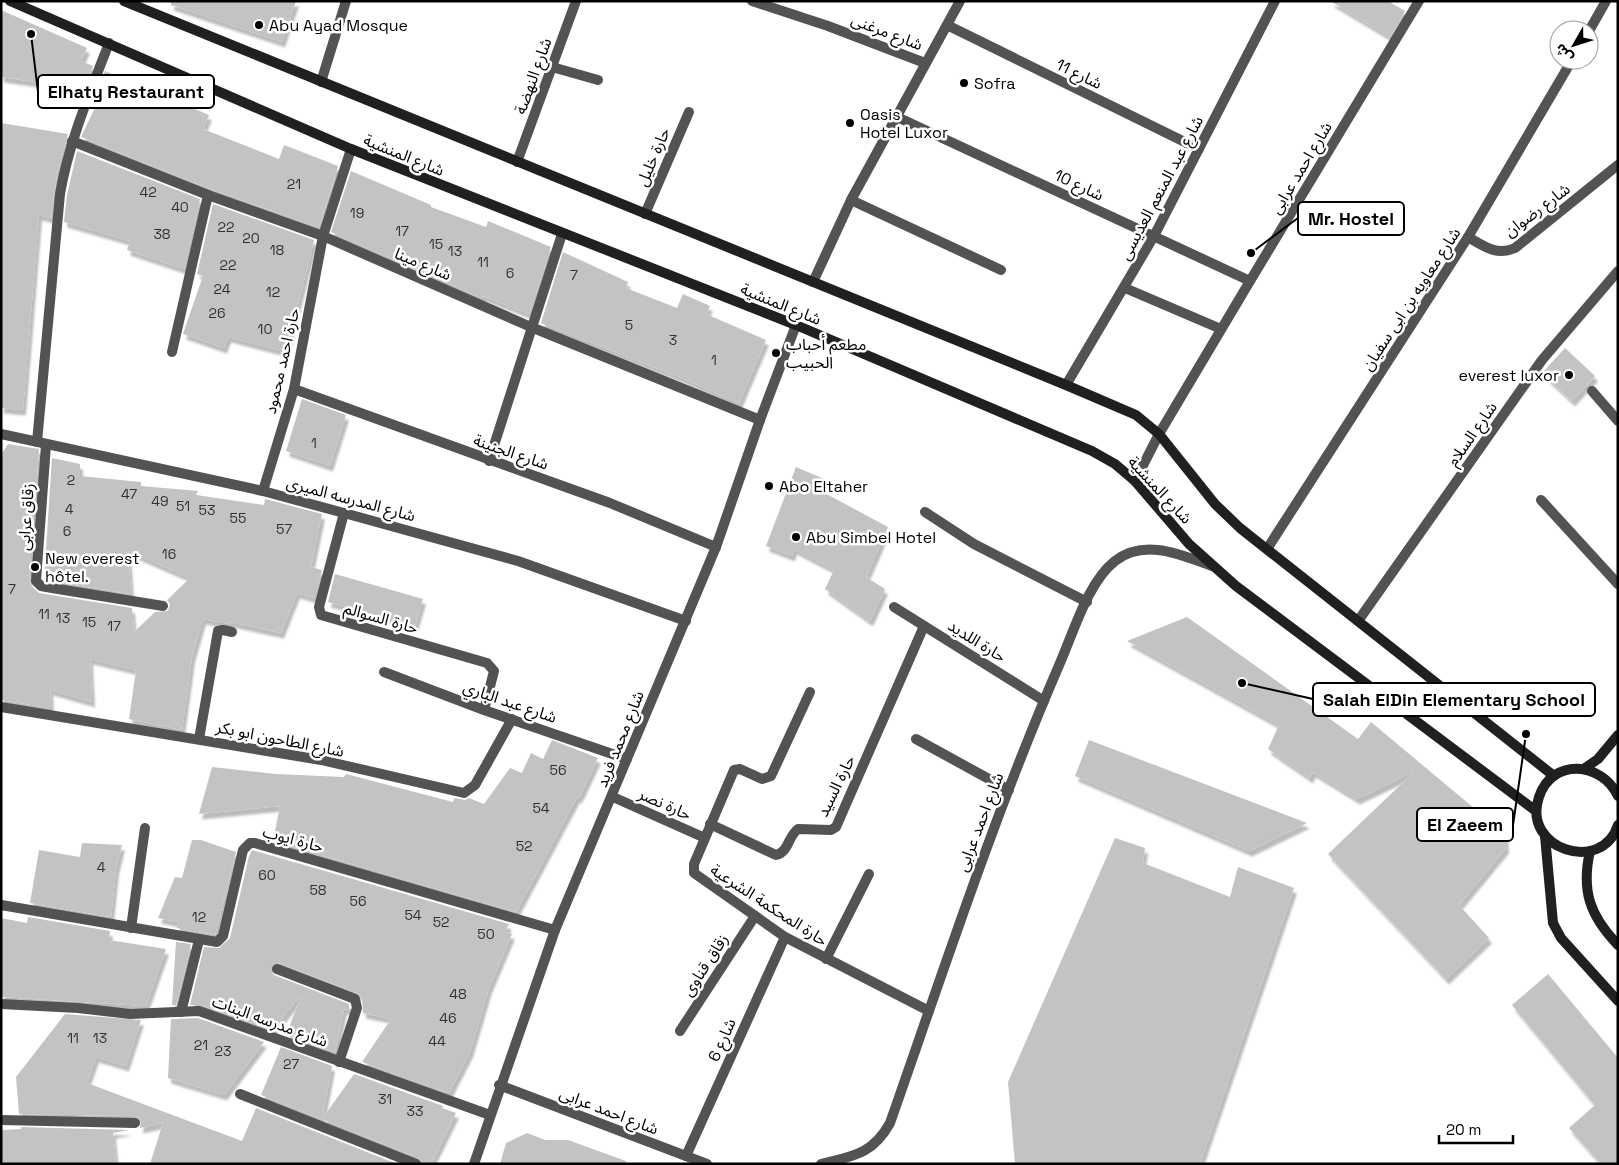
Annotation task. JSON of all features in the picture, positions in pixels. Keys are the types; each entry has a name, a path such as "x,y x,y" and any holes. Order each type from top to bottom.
{"main road":[{"name":"شارع المنشية","path":"10,1 351,149 796,326 1092,451 1115,464 1135,481 1189,544 1212,566 1536,811"},
{"name":"شارع المنشية","path":"124,1 1136,415 1159,434 1215,504 1240,528 1554,776"},
{"path":"1585,768 1598,759 1618,735"},
{"path":"1618,796 1613,785 1600,774 1585,768 1569,769 1554,776 1544,786 1538,798 1536,811 1545,836 1553,923 1562,938 1618,1001"},
{"path":"1545,836 1564,850 1574,852 1590,851 1605,843 1616,831 1618,825"},
{"path":"1590,851 1586,868 1587,891 1594,916 1618,945"}],"street":[{"path":"321,82 346,1"},
{"name":"شارع النهضة","path":"517,162 576,1"},
{"name":"شارع مرغنى","path":"752,1 828,26 925,63"},
{"path":"814,282 851,200 960,1"},
{"name":"شارع عبد المنعم العديسى","path":"1066,385 1154,236 1275,1"},
{"name":"شارع احمد عرابى","path":"1135,481 1159,434 1221,329 1419,1"},
{"path":"1595,20 1606,1"},
{"name":"شارع 11","path":"947,24 1199,150"},
{"name":"زقاق عرابى","path":"109,43 72,141 60,194 42,443 36,581 41,586 163,606"},
{"path":"552,67 598,80"},
{"name":"شارع معاويه بن ابى سفيان","path":"1267,548 1468,238 1566,70"},
{"name":"حارة خليل","path":"645,214 689,112"},
{"name":"شارع 10","path":"896,116 1250,281"},
{"name":"شارع مينا","path":"72,141 208,195 322,236 531,327 760,420"},
{"name":"حارة احمد محمود","path":"263,491 294,389 322,236 351,149"},
{"name":"شارع رضوان","path":"1468,238 1490,250 1499,252 1515,248 1618,165"},
{"path":"172,352 208,195"},
{"path":"851,200 1001,270"},
{"path":"489,461 562,234"},
{"name":"شارع السلام","path":"1358,621 1542,360 1618,271"},
{"path":"1125,288 1221,329"},
{"name":"شارع محمد فريد","path":"474,1164 499,1086 555,930 613,797 627,759 716,547 760,420 796,326"},
{"name":"شارع الجنينة","path":"294,389 610,504 716,547"},
{"path":"1592,391 1618,421"},
{"name":"شارع المدرسه الميرى","path":"1,434 263,491 344,513 518,561 686,621"},
{"path":"1541,500 1618,584"},
{"path":"925,512 974,544 1087,602"},
{"name":"حارة السوالم","path":"344,513 319,607 321,615 487,663 494,671 484,710"},
{"name":"شارع احمد عرابى","path":"821,1164 856,1155 870,1148 882,1138 890,1123 971,887 1044,701 1098,576 1116,560 1139,550 1163,549 1212,566"},
{"name":"حارة اللديد","path":"894,607 1044,701"},
{"name":"حارة السيد","path":"710,824 776,855 784,851 794,832 798,829 832,830 836,827 924,626"},
{"path":"199,739 218,631 232,632"},
{"name":"شارع عبد الباري","path":"384,672 484,710 512,718 627,759"},
{"name":"حارة المحكمة الشرعية","path":"810,692 771,776 762,779 740,769 734,770 694,864 694,873 786,937 929,1011"},
{"name":"شارع الطاحون ابو بكر","path":"1,707 321,760 464,793 475,784 512,718"},
{"path":"916,739 1009,790"},
{"name":"حارة نصر","path":"613,797 705,838"},
{"path":"131,928 145,828"},
{"name":"حارة ايوب","path":"1,905 213,943 220,940 223,936 243,850 250,843 555,930"},
{"path":"826,959 869,874"},
{"name":"زقاق قناوى","path":"680,1031 755,916"},
{"name":"شارع 6","path":"686,1156 786,937"},
{"path":"181,1012 199,940"},
{"path":"277,969 355,999 357,1008 339,1062"},
{"name":"شارع مدرسه البنات","path":"1,1004 78,1008 130,1014 199,1011 490,1115"},
{"name":"شارع احمد عرابى","path":"499,1086 707,1164"},
{"path":"240,1094 416,1164"},
{"path":"1,1120 135,1123"}],"building":[{"name":"Abu Ayad Mosque","path":"171,1 296,1 282,42 171,5"},
{"path":"1330,1 1388,1 1405,11 1390,37"},
{"path":"1,10 87,48 81,61 93,66 84,89 1,77"},
{"path":"105,71 209,115 203,129 279,159 284,145 338,166 319,227 210,189 81,137 103,91 98,91"},
{"path":"1,123 68,134 57,173 51,218 39,215 23,410 1,408"},
{"path":"77,151 200,199 184,269 127,250 130,241 64,222 67,195"},
{"path":"351,171 431,205 431,207 486,227 488,221 551,247 529,314 483,296 482,298 331,232"},
{"path":"213,204 314,240 286,352 228,337 224,348 183,334 203,276 197,274"},
{"path":"563,252 628,282 626,288 677,308 683,294 710,306 706,314 766,340 739,403 682,378 541,323"},
{"name":"everest luxor","path":"1565,348 1595,376 1572,401 1542,373"},
{"path":"302,399 346,415 330,466 286,451"},
{"path":"8,444 39,449 29,580 31,586 39,593 132,608 134,632 155,612 168,611 170,604 167,600 190,578 128,551 131,594 44,580 52,458 80,464 80,476 141,482 141,486 198,491 196,495 264,505 265,499 322,514 311,567 322,570 314,598 297,593 281,633 230,622 229,624 203,619 192,657 182,730 129,719 136,670 90,659 92,702 50,690 51,708 1,700 1,455"},
{"path":"796,467 824,479 819,490 888,527 866,577 885,589 870,621 825,589 834,570 794,549 792,556 766,546"},
{"path":"335,574 423,599 415,626 328,602"},
{"path":"1187,617 1358,739 1371,722 1505,834 1506,848 1459,905 1489,938 1446,979 1328,854 1415,771 1357,799 1313,772 1310,778 1268,749 1279,725 1127,641"},
{"path":"552,740 598,758 579,798 577,797 516,912 273,841 280,806 199,814 212,767 276,774 344,777 346,774 453,802 454,798 465,800 469,798 484,804 510,768 522,773 531,753 543,759"},
{"path":"1089,740 1307,823 1249,851 1075,776"},
{"path":"1115,838 1145,848 1143,863 1230,897 1238,867 1294,888 1200,1164 1015,1164 1008,1082"},
{"path":"192,840 201,840 236,852 215,935 177,928 177,922 158,918 175,877 182,878"},
{"path":"82,843 122,845 116,869 111,917 30,903 39,850 80,857"},
{"path":"252,850 509,924 505,932 512,934 489,988 470,1052 449,1093 362,1062 391,1019 363,1013 362,998 357,993 279,963 271,966 270,971 274,975 349,1004 349,1010 344,1009 335,1052 286,1035 300,999 298,998 273,1030 201,1005 190,1005 204,947 219,948 230,938"},
{"path":"28,917 110,931 109,940 166,949 146,1006 1,997 1,918 27,923"},
{"path":"176,942 191,944 176,1005 172,1005"},
{"path":"1548,974 1618,1058 1618,1164 1601,1164 1569,1128 1595,1105 1512,1005"},
{"path":"65,1014 141,1020 126,1066 96,1057 87,1083 242,1141 256,1108 397,1164 150,1164 163,1123 140,1128 141,1120 135,1116 19,1114 16,1077"},
{"path":"198,1018 264,1042 224,1095 168,1078 171,1019"},
{"path":"281,1047 332,1066 322,1119 261,1095"},
{"path":"354,1074 443,1106 442,1108 456,1113 431,1164 423,1164 419,1158 322,1119"},
{"path":"21,1127 129,1130 113,1133 116,1164 1,1164 1,1130 21,1129"},
{"path":"527,1133 545,1140 568,1140 626,1161 626,1164 500,1164 506,1143"}],"place":[{"name":"Abu Ayad Mosque","path":"259,25"},
{"name":"Elhaty Restaurant","path":"31,34"},
{"name":"Sofra","path":"964,83"},
{"name":"Oasis Hotel Luxor","path":"850,123"},
{"name":"Mr. Hostel","path":"1251,253"},
{"name":"مطعم أحباب الحبيب","path":"776,353"},
{"name":"everest luxor","path":"1569,375"},
{"name":"Abo Eltaher","path":"769,486"},
{"name":"Abu Simbel Hotel","path":"796,537"},
{"name":"New everest hôtel.","path":"35,567"},
{"name":"Salah ElDin Elementary School","path":"1242,683"},
{"name":"El Zaeem","path":"1526,734"}]}
